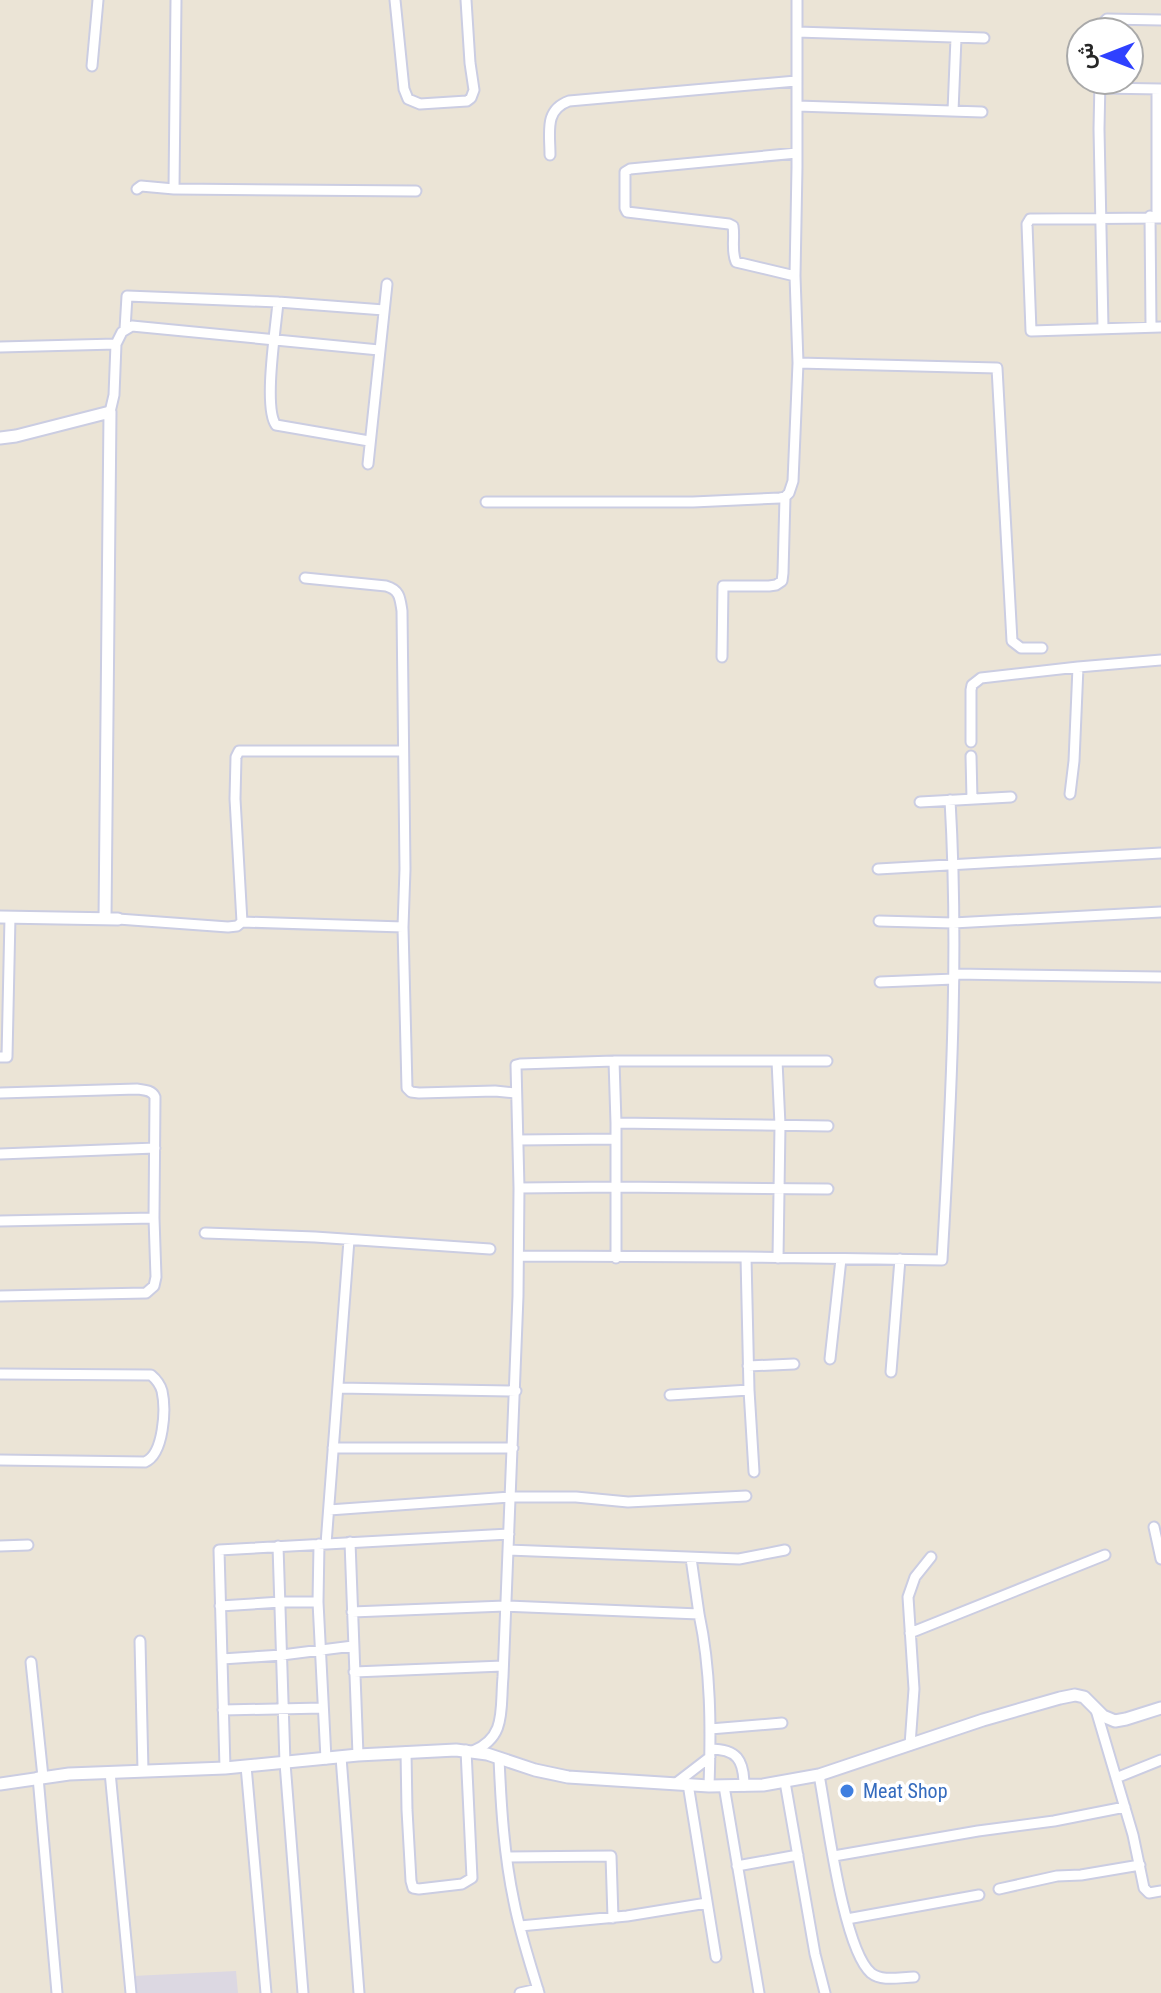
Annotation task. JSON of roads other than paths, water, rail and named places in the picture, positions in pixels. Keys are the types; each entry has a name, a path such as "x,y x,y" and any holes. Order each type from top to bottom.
{"street":[{"path":"92,66 98,0"},
{"path":"174,189 176,0"},
{"path":"395,0 404,89 408,99 420,104 467,101 473,94 466,0"},
{"path":"722,657 723,586 776,585 782,581 783,573 785,497 789,493 794,469 798,363 795,276 797,0"},
{"path":"797,32 984,38"},
{"path":"953,111 956,38"},
{"path":"550,155 551,118 559,105 569,101 796,81"},
{"path":"1156,217 1028,221 1031,331 1156,326 1159,89"},
{"path":"1100,96 1103,328"},
{"path":"797,106 982,112"},
{"path":"795,276 736,262 733,258 733,226 729,224 627,212 625,172 630,169 797,153"},
{"path":"137,189 141,186 416,191"},
{"path":"368,464 387,284"},
{"path":"125,329 127,296 384,310"},
{"path":"278,302 271,377 271,415 274,423 369,441"},
{"path":"111,919 110,412 119,336 132,326 379,350"},
{"path":"0,347 116,344"},
{"path":"798,363 997,368 1012,641 1021,648 1042,648"},
{"path":"0,438 110,412"},
{"path":"486,502 693,502 785,497"},
{"path":"305,578 386,586 400,595 407,1088 419,1093 515,1093"},
{"path":"971,742 971,690 975,681 981,678 1161,660"},
{"path":"1070,794 1078,667"},
{"path":"242,922 235,799 236,757 239,751 403,751"},
{"path":"971,756 972,799"},
{"path":"920,802 1011,797"},
{"path":"519,1256 942,1260 954,976 954,865 950,800"},
{"path":"878,869 1161,853"},
{"path":"879,921 953,923 1161,912"},
{"path":"0,1057 7,1057 5,917 111,919 228,927 242,922 403,927"},
{"path":"880,982 954,976 1161,977"},
{"path":"614,1061 616,1258"},
{"path":"469,1750 489,1743 497,1729 503,1666 519,1256 516,1065 614,1061 827,1061"},
{"path":"777,1061 780,1125 778,1258"},
{"path":"0,1093 150,1091 155,1097 156,1277 149,1292 0,1296"},
{"path":"616,1123 828,1126"},
{"path":"518,1140 616,1139"},
{"path":"0,1154 155,1148"},
{"path":"519,1188 828,1189"},
{"path":"0,1221 154,1218"},
{"path":"205,1233 490,1249"},
{"path":"326,1759 318,1602 329,1510 349,1240"},
{"path":"746,1257 754,1472"},
{"path":"830,1359 841,1259"},
{"path":"891,1372 900,1259"},
{"path":"748,1366 794,1364"},
{"path":"0,1374 151,1375 159,1383 163,1402 159,1447 151,1460 0,1460"},
{"path":"338,1388 516,1391"},
{"path":"670,1395 749,1390"},
{"path":"333,1448 513,1448"},
{"path":"329,1510 511,1497 576,1497 628,1502 746,1496"},
{"path":"1154,1527 1161,1559"},
{"path":"225,1768 219,1550 509,1534"},
{"path":"350,1542 358,1755"},
{"path":"0,1546 28,1545"},
{"path":"278,1546 285,1763 303,1993"},
{"path":"508,1550 739,1559 785,1550"},
{"path":"910,1633 1105,1555"},
{"path":"910,1745 914,1689 909,1591 918,1571 931,1557"},
{"path":"691,1558 707,1664 709,1786"},
{"path":"220,1606 318,1602"},
{"path":"352,1612 505,1606 699,1614"},
{"path":"140,1641 143,1771"},
{"path":"222,1659 353,1646"},
{"path":"31,1662 57,1993"},
{"path":"354,1672 503,1666"},
{"path":"0,1784 41,1777 225,1768 358,1755 469,1750 568,1777 744,1786 819,1775 983,1720 1060,1698 1084,1697 1107,1719 1119,1721 1161,1708"},
{"path":"223,1710 323,1708"},
{"path":"1096,1708 1125,1807 1145,1891 1161,1891"},
{"path":"710,1729 782,1723"},
{"path":"681,1784 710,1753 725,1749 735,1755 744,1770 744,1786"},
{"path":"406,1752 412,1883 414,1889 419,1889 462,1884 472,1878 469,1750"},
{"path":"341,1757 359,1993"},
{"path":"499,1758 501,1807 513,1900 538,1991 520,1993"},
{"path":"1116,1778 1161,1760"},
{"path":"246,1766 266,1993"},
{"path":"110,1772 131,1993"},
{"path":"819,1775 847,1919 863,1963 872,1974 881,1978 914,1977"},
{"path":"785,1782 815,1954 825,1993"},
{"path":"681,1784 716,1957"},
{"path":"724,1786 759,1993"},
{"path":"834,1856 1125,1807"},
{"path":"737,1866 798,1855"},
{"path":"507,1857 611,1856 613,1918"},
{"path":"999,1889 1057,1876 1140,1865"},
{"path":"847,1919 979,1895"},
{"path":"520,1926 613,1918 707,1903"}],"place":[{"name":"Meat Shop","path":"847,1791"}]}
